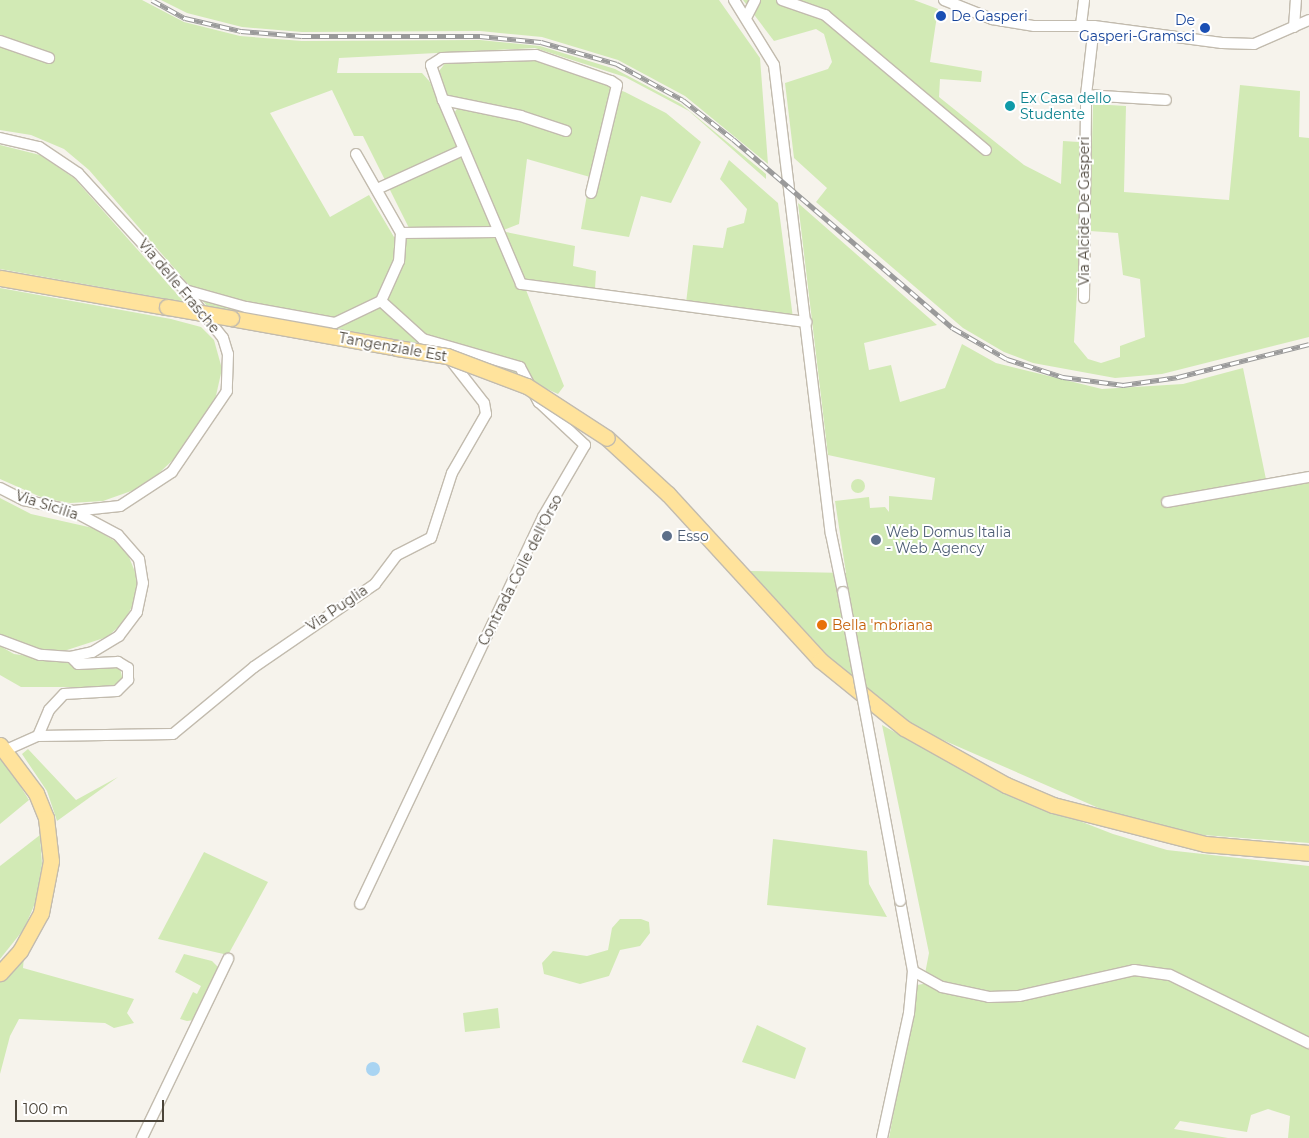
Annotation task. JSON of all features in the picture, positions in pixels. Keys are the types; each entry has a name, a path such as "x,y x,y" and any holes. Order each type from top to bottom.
{"main road":[{"name":"Tangenziale Est","path":"0,278 447,356 527,386 608,438 668,494 721,555 820,660 876,709 1006,785 1053,805 1162,835 1256,850 1309,853"},
{"name":"Via Puglia","path":"0,973 32,934 48,886 51,861 46,818 36,793 3,747"}],"street":[{"path":"734,0 774,65 830,525 913,971 909,1013 882,1138"},
{"path":"746,18 755,0"},
{"path":"782,0 825,15 986,150"},
{"path":"944,0 965,4 1034,26 1094,26 1254,44 1309,20"},
{"path":"1081,25 1084,0"},
{"path":"1294,27 1296,0"},
{"name":"Via Alcide De Gasperi","path":"1084,298 1086,95 1094,26"},
{"path":"0,41 49,58"},
{"path":"591,193 617,85 611,81 536,55 442,58 431,65 463,150 521,284 806,322"},
{"path":"1086,95 1166,100"},
{"path":"443,100 521,116 566,131"},
{"name":"Via delle Frasche","path":"0,138 61,158 185,290 222,338 230,369 227,391 172,472 120,506 73,511"},
{"path":"377,189 463,150"},
{"path":"185,290 246,307 335,323 381,301 399,261 401,233 356,154"},
{"path":"401,233 497,232"},
{"name":"Contrada Colle dell'Orso","path":"360,904 543,517 586,444 539,402 520,367 423,339 381,301"},
{"name":"Via Puglia","path":"3,747 38,736 173,734 254,667 375,584 397,555 431,538 452,473 486,414 484,402 466,385 440,343"},
{"path":"1167,502 1309,477"},
{"name":"Via Sicilia","path":"0,488 24,500 73,511 128,545 139,559 144,583 137,612 119,636 71,658"},
{"path":"0,640 40,655 71,658 78,664 118,662 128,668 128,680 117,691 64,694 49,710 38,736"},
{"path":"142,1138 228,959"},
{"path":"913,971 942,987 989,998 1019,996 1134,970 1170,975 1309,1043"}],"green space":[{"path":"0,0 142,0 184,22 240,36 302,41 480,40 540,46 615,69 681,104 766,174 766,179 689,111 625,77 535,48 339,58 337,73 422,73 430,82 492,229 409,228 363,136 354,136 332,90 270,113 330,217 369,195 394,237 496,238 516,288 526,290 564,386 558,394 489,363 423,344 207,306 89,170 64,149 31,135 0,130"},
{"path":"161,0 719,0 760,58 768,164 685,96 618,60 542,37 480,31 302,32 242,27 187,13"},
{"path":"743,0 914,0 938,9 930,62 982,71 981,82 940,79 939,97 1024,165 1061,184 1063,141 1079,142 1083,193 1074,342 1088,359 1101,363 1120,357 1120,346 1145,337 1140,279 1123,275 1118,233 1090,231 1093,104 1126,106 1124,192 1229,200 1240,85 1300,91 1299,137 1309,138 1309,337 1162,374 1115,378 1033,363 1004,352 963,328 816,202 827,188 794,158 785,83 828,69 832,62 824,34 816,29 774,41"},
{"path":"538,61 625,92 666,113 701,142 671,203 641,196 629,237 581,229 590,177 527,159 519,224 501,231 575,246 573,266 596,271 595,289 519,278 453,115 458,107 488,115 489,107 449,99 436,75 446,62"},
{"path":"0,145 40,155 74,178 184,302 0,269"},
{"path":"729,160 778,203 793,318 686,303 693,245 723,248 727,228 744,223 747,209 720,179"},
{"path":"798,203 937,325 864,343 869,370 891,365 900,402 945,388 962,344 996,363 1102,389 1183,384 1243,368 1268,489 1309,480 1309,843 1203,835 1110,813 920,730 844,673 750,571 846,573 835,501 869,497 870,508 885,507 889,512 889,496 932,500 935,478 828,455"},
{"path":"0,288 171,319 201,327 214,340 222,369 215,400 175,458 158,474 134,490 103,501 70,503 43,498 0,479"},
{"path":"858,479 863,481 865,486 863,491 858,493 853,491 851,486 853,481"},
{"path":"0,498 31,514 93,528 125,547 139,582 135,601 123,623 107,637 64,651 31,648 0,634"},
{"path":"0,646 14,654 64,661 80,669 120,668 123,681 109,687 21,687 0,675"},
{"path":"882,725 995,788 1113,834 1167,850 1309,866 1309,1138 1288,1138 1290,1116 1268,1109 1251,1115 1247,1132 1180,1121 1174,1129 1228,1138 889,1138 917,985 923,984 929,953"},
{"path":"28,749 76,800 118,777 57,821 47,791 22,754"},
{"path":"0,754 29,800 0,824"},
{"path":"40,835 42,864 36,901 24,929 0,959 0,866"},
{"path":"773,839 867,851 869,884 887,917 767,905"},
{"path":"204,852 268,882 228,955 158,939"},
{"path":"620,919 641,919 649,922 650,933 640,946 620,950 609,976 580,984 544,974 542,963 553,951 587,956 608,950 612,928"},
{"path":"184,954 212,961 221,970 194,1020 187,1021 180,1019 193,992 197,994 201,986 175,972"},
{"path":"24,957 23,968 134,999 127,1013 134,1023 114,1028 105,1023 19,1019 10,1036 0,1074 0,981"},
{"path":"498,1008 500,1028 465,1032 463,1013"},
{"path":"757,1025 806,1048 795,1079 742,1062"}],"water":[{"path":"373,1062 378,1064 380,1069 378,1074 373,1076 368,1074 366,1069 368,1064"}],"railway":[{"path":"152,0 185,18 241,31 302,36 480,36 541,42 617,64 683,100 733,139 953,328 1007,359 1063,377 1123,385 1178,377 1309,344"}],"place":[{"name":"De Gasperi","path":"941,16"},
{"name":"De Gasperi-Gramsci","path":"1205,28"},
{"name":"Ex Casa dello Studente","path":"1010,106"},
{"name":"Esso","path":"667,536"},
{"name":"Web Domus Italia - Web Agency","path":"876,540"},
{"name":"Bella 'mbriana","path":"822,625"}]}
